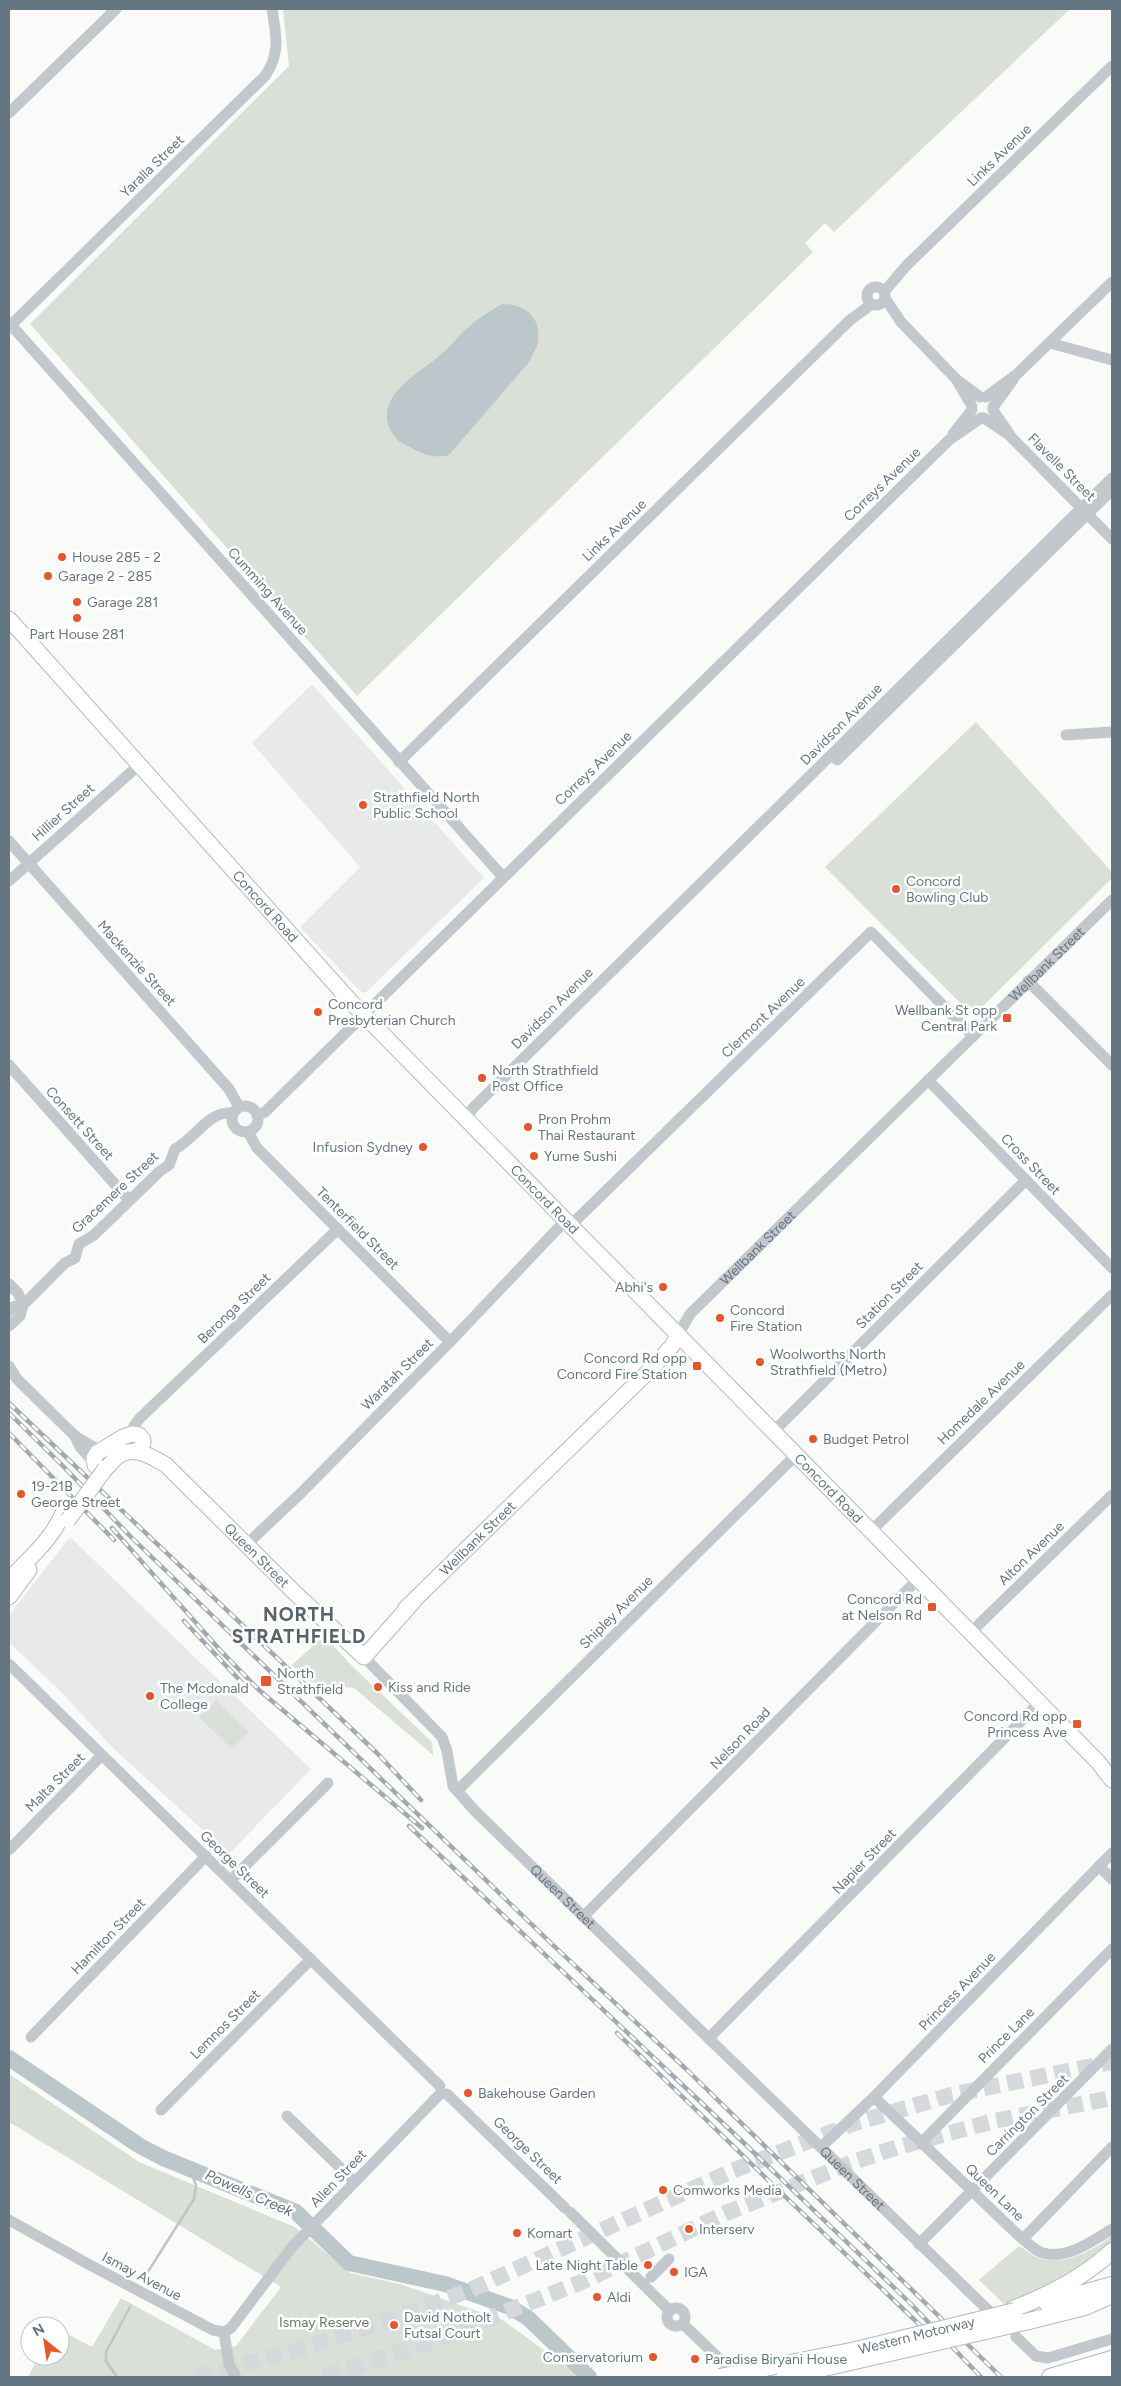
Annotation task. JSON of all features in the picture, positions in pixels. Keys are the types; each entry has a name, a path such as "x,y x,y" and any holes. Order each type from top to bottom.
{"highway":[{"path":"1014,2310 1067,2285 1112,2251"},
{"path":"1014,2310 1112,2285"},
{"name":"Western Motorway","path":"786,2377 1029,2321 1085,2306 1112,2295"},
{"path":"1085,2306 1112,2302"},
{"name":"Western Motorway","path":"725,2373 856,2350 989,2314 1014,2310"},
{"path":"1050,2377 1112,2359"},
{"path":"1090,2377 1112,2372"}],"main road":[{"name":"Concord Road","path":"9,619 138,766 363,1014 1039,1703 1098,1762 1112,1773"},
{"name":"Wellbank Street","path":"362,1656 413,1602 651,1369 672,1346 678,1335"},
{"name":"Queen Street","path":"138,1440 160,1454 166,1465 362,1656"},
{"path":"9,1580 37,1553 63,1520 97,1463 118,1456 138,1440"},
{"path":"9,1597 33,1565 37,1553"},
{"name":"Wellbank Street","path":"362,1656 370,1638 413,1602"},
{"path":"347,1642 365,1641 370,1638"},
{"name":"Concord Road","path":"1098,1762 1112,1780"}],"street":[{"path":"9,113 116,9"},
{"name":"Yaralla Street","path":"10,326 265,76 276,54 272,9"},
{"name":"Links Avenue","path":"399,762 1112,66"},
{"path":"988,403 1112,282"},
{"name":"Flavelle Street","path":"877,297 956,379 971,388 988,403 1012,438 1112,539"},
{"name":"Cumming Avenue","path":"10,326 503,876"},
{"path":"1050,343 1112,360"},
{"name":"Flavelle Street","path":"956,379 975,415 1012,438"},
{"name":"Correys Avenue","path":"258,1115 264,1112 949,440 972,408 974,400 988,403 990,416 982,418 949,440"},
{"name":"Davidson Avenue","path":"466,1119 473,1108 566,1016 1084,511 1112,478"},
{"name":"Davidson Avenue","path":"1084,511 1112,490"},
{"path":"1066,735 1112,732"},
{"name":"Hillier Street","path":"9,881 138,766"},
{"name":"Mackenzie Street","path":"9,841 229,1089 236,1110"},
{"name":"Wellbank Street","path":"678,1335 690,1314 1112,900"},
{"name":"Clermont Avenue","path":"568,1223 872,932 973,1036"},
{"path":"1028,981 1112,1065"},
{"name":"Consett Street","path":"9,1065 129,1200"},
{"name":"Cross Street","path":"928,1080 1112,1268"},
{"path":"248,1106 258,1115 258,1124 248,1132 236,1129 232,1122 236,1110 248,1106"},
{"name":"Gracemere Street","path":"23,1305 65,1263 75,1258 79,1244 94,1235 160,1171 169,1165 175,1149 185,1144 216,1116 236,1110"},
{"name":"Tenterfield Street","path":"248,1132 258,1148 450,1342"},
{"name":"Station Street","path":"773,1432 1026,1180"},
{"name":"Waratah Street","path":"246,1544 301,1493 568,1223"},
{"name":"Beronga Street","path":"138,1440 134,1426 150,1408 338,1229"},
{"path":"9,1284 18,1294 23,1305 20,1316 9,1326"},
{"path":"9,1294 23,1305"},
{"name":"Homedale Avenue","path":"871,1531 1112,1294"},
{"path":"9,1311 12,1307 23,1305"},
{"path":"9,1366 13,1377 75,1436 80,1447 97,1463"},
{"name":"Shipley Avenue","path":"457,1791 796,1455"},
{"name":"Alton Avenue","path":"970,1633 1112,1495"},
{"name":"Nelson Road","path":"583,1917 918,1579"},
{"name":"Queen Street","path":"362,1656 442,1737 447,1752 453,1786 516,1853 821,2147 989,2314"},
{"name":"George Street","path":"9,1664 101,1756 231,1880 443,2091 568,2210 670,2311 667,2319 670,2324 676,2326 682,2324 725,2373"},
{"name":"Napier Street","path":"709,2038 1039,1703"},
{"name":"Malta Street","path":"9,1850 101,1756"},
{"path":"231,1880 328,1783"},
{"name":"Princess Avenue","path":"821,2147 874,2097 1112,1853"},
{"name":"Hamilton Street","path":"31,2037 206,1856"},
{"path":"1099,1866 1112,1879"},
{"name":"Prince Lane","path":"921,2143 1112,1950"},
{"name":"Lemnos Street","path":"161,2110 311,1959"},
{"name":"Carrington Street","path":"919,2244 1112,2049"},
{"name":"Allen Street","path":"224,2332 231,2328 290,2249 306,2231 443,2091"},
{"name":"Queen Lane","path":"874,2097 972,2192 1041,2253 1056,2255 1077,2249 1112,2229"},
{"path":"287,2116 355,2182"},
{"path":"1023,2239 1112,2147"},
{"name":"Ismay Avenue","path":"9,2220 102,2272 213,2330 224,2332"},
{"path":"651,2277 669,2259"},
{"path":"224,2332 228,2364 235,2375"},
{"path":"1016,2337 1036,2356 1048,2358 1112,2339"}],"shaded area":[{"path":"502,304 525,309 534,319 539,334 538,343 530,361 449,455 430,456 402,443 390,429 387,417 388,407 393,397 409,379 437,358 473,323"},
{"name":"Strathfield North Public School","path":"312,684 484,878 366,992 361,992 300,927 360,867 252,743"},
{"name":"The Mcdonald College","path":"70,1537 311,1769 229,1854 113,1748 64,1695 9,1642 9,1615"}],"green space":[{"path":"283,9 1070,9 834,232 825,223 805,243 813,252 357,696 30,324 289,66"},
{"path":"976,722 1112,872 1112,878 973,1016 825,867"},
{"path":"324,1636 352,1666 432,1742 433,1755 354,1688 324,1686 314,1682 311,1684 292,1665"},
{"path":"216,1700 249,1732 232,1749 199,1717"},
{"name":"Ismay Reserve","path":"9,2074 139,2162 295,2227 350,2273 400,2284 503,2320 580,2377 28,2377 34,2366 70,2366 70,2335 92,2347 121,2298 215,2350 236,2346 281,2287 9,2122"},
{"path":"1112,2236 1112,2241 1075,2271 1034,2293 1004,2304 979,2280 1019,2246 1039,2258 1059,2260 1068,2259 1087,2252"}],"waterway":[{"name":"Powells Creek","path":"9,2058 140,2146 163,2158 296,2212 349,2263 445,2284 510,2307 528,2318 589,2377"},
{"path":"144,2278 194,2199 196,2185 189,2168"},
{"path":"117,2377 106,2361 106,2352 130,2307"}],"tunnel":[{"path":"197,2377 290,2352 384,2322 470,2290 732,2171 855,2123 951,2095 1112,2062"},
{"path":"325,2377 435,2340 584,2281 726,2213 856,2161 898,2147 994,2121 1112,2098"}],"railway":[{"path":"9,1403 377,1753 421,1800"},
{"path":"9,1413 130,1536 555,1947 685,2068 1001,2377"},
{"path":"9,1433 114,1540"},
{"path":"112,1528 220,1650 259,1690 422,1828"},
{"path":"184,1621 247,1688"},
{"path":"409,1826 745,2144 910,2303 981,2377"},
{"path":"617,2033 923,2328"}],"place":[{"name":"House 285 - 2","path":"62,557"},
{"name":"Garage 2 - 285","path":"48,576"},
{"name":"Garage 281","path":"77,602"},
{"name":"Part House 281","path":"77,618"},
{"name":"Strathfield North Public School","path":"363,805"},
{"name":"Concord Bowling Club","path":"896,889"},
{"name":"Concord Presbyterian Church","path":"318,1012"},
{"name":"Wellbank St opp Central Park","path":"1007,1018"},
{"name":"North Strathfield Post Office","path":"482,1078"},
{"name":"Pron Prohm Thai Restaurant","path":"528,1127"},
{"name":"Infusion Sydney","path":"423,1147"},
{"name":"Yume Sushi","path":"534,1156"},
{"name":"Abhi's","path":"663,1287"},
{"name":"Concord Fire Station","path":"720,1318"},
{"name":"Woolworths North Strathfield (Metro)","path":"760,1362"},
{"name":"Concord Rd opp Concord Fire Station","path":"697,1366"},
{"name":"Budget Petrol","path":"813,1439"},
{"name":"19-21B George Street","path":"21,1494"},
{"name":"Concord Rd at Nelson Rd","path":"932,1607"},
{"name":"North Strathfield","path":"266,1681"},
{"name":"Kiss and Ride","path":"378,1687"},
{"name":"The Mcdonald College","path":"150,1696"},
{"name":"Concord Rd opp Princess Ave","path":"1077,1724"},
{"name":"Bakehouse Garden","path":"468,2093"},
{"name":"Comworks Media","path":"663,2190"},
{"name":"Interserv","path":"689,2229"},
{"name":"Komart","path":"517,2233"},
{"name":"Late Night Table","path":"648,2265"},
{"name":"IGA","path":"674,2272"},
{"name":"Aldi","path":"597,2297"},
{"name":"David Notholt Futsal Court","path":"394,2325"},
{"name":"Conservatorium","path":"653,2357"},
{"name":"Paradise Biryani House","path":"695,2359"}],"district":[{"name":"NORTH STRATHFIELD","path":"299,1625"}]}
